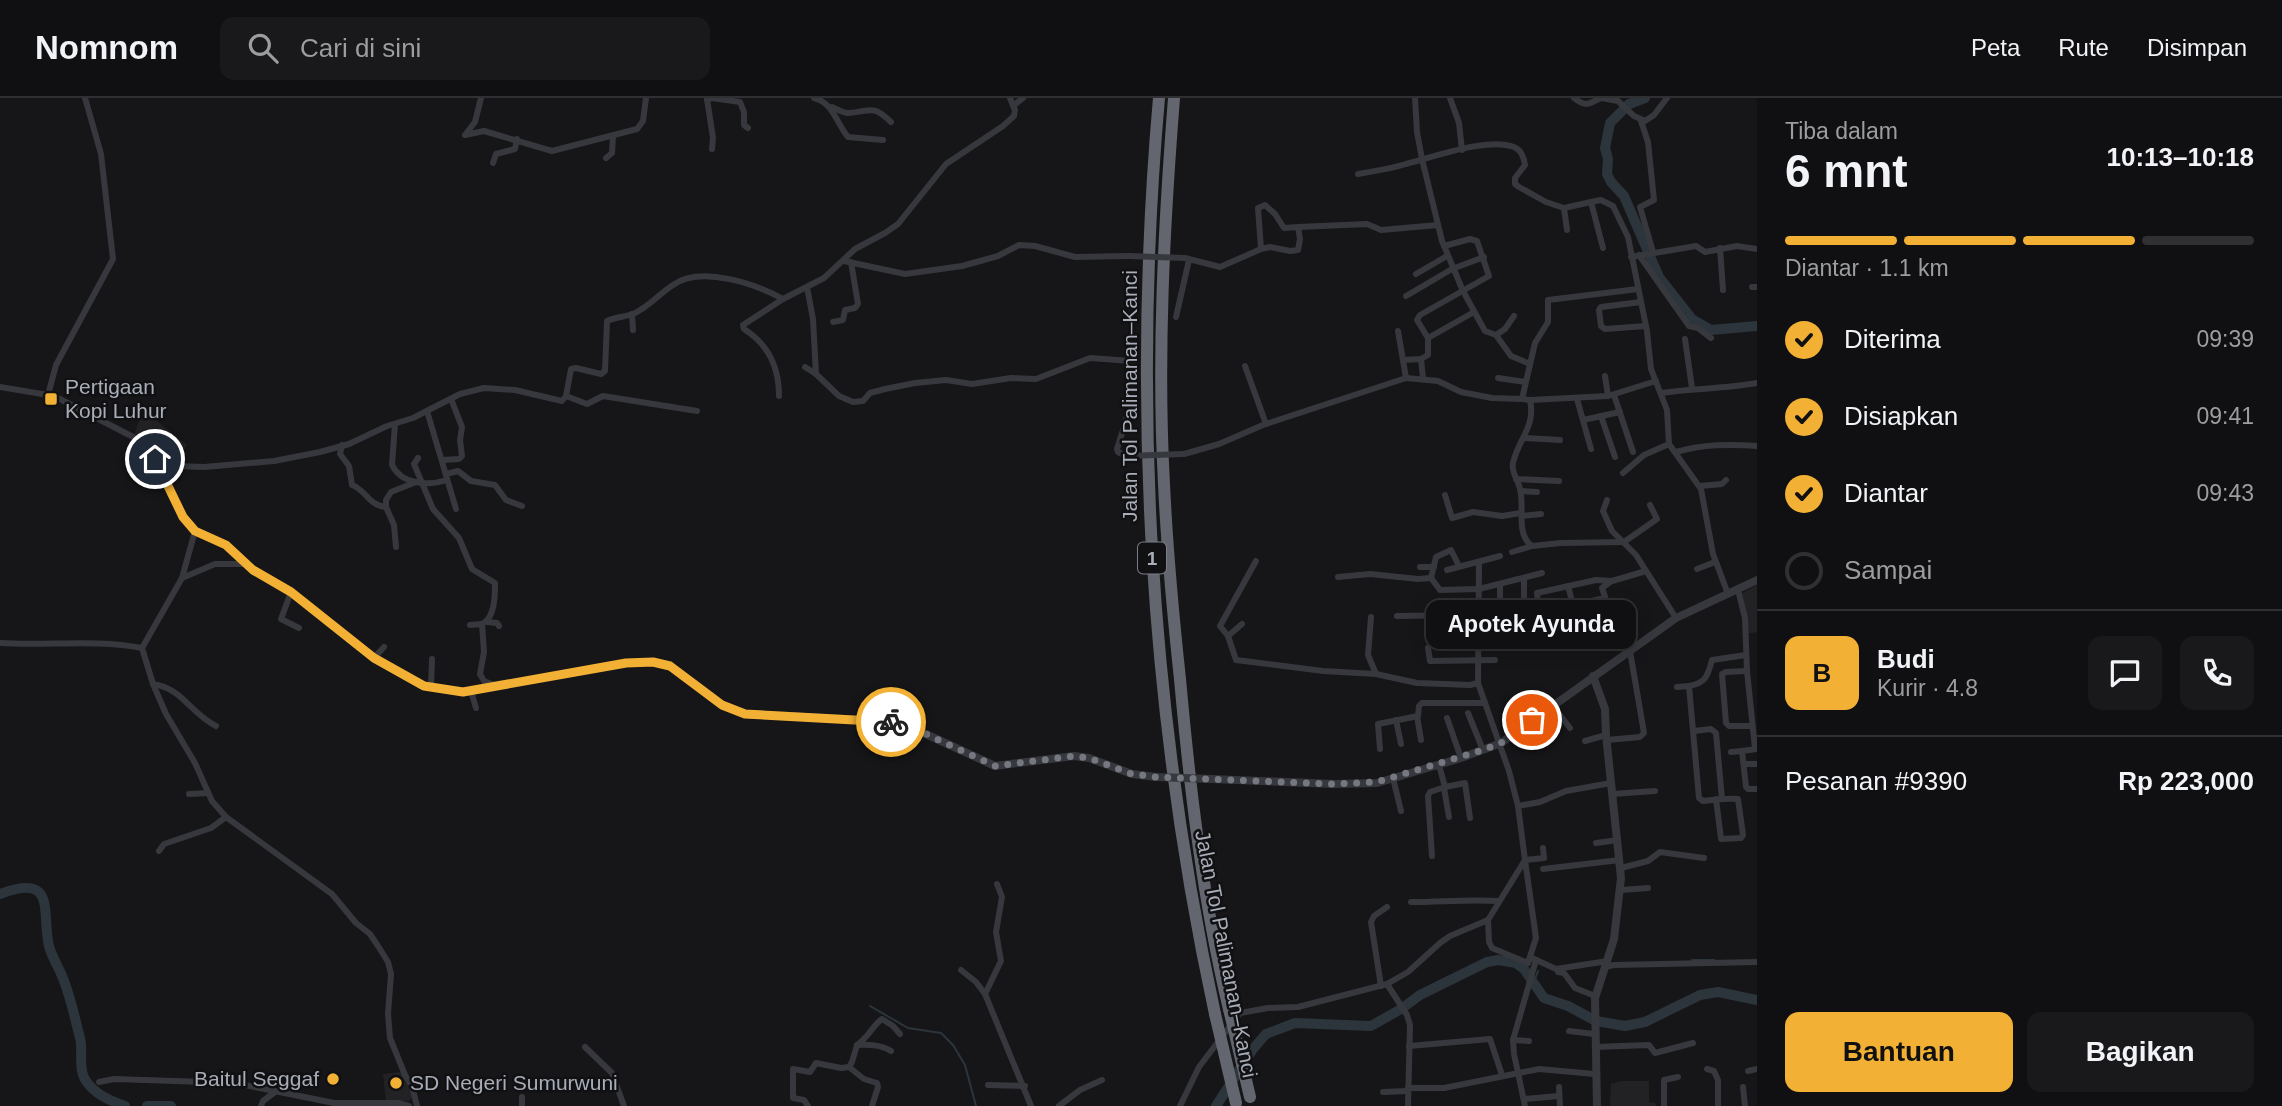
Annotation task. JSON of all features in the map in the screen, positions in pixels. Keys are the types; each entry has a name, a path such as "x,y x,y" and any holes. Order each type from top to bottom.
{"highway":[{"name":"Jalan Tol Palimanan–Kanci","path":"1159,98 1149,228 1148,485 1154,586 1175,781 1198,934 1237,1105"},
{"name":"Jalan Tol Palimanan–Kanci","path":"1174,98 1165,229 1162,386 1170,574 1189,776 1209,905 1250,1102"}],"street":[{"path":"48,395 56,365 112,264 101,154 85,98"},
{"path":"481,98 475,122 465,135 484,131 552,151 629,132 641,125 646,98"},
{"path":"814,98 847,113 866,109 891,122"},
{"path":"779,396 779,380 772,360 760,340 743,327 783,299 824,278 848,261 855,249 898,224 946,164 1014,116 1010,98"},
{"path":"1013,106 1023,98"},
{"path":"1415,98 1422,159 1452,269 1485,331 1496,335 1511,356 1530,364"},
{"path":"1450,98 1458,123 1462,150"},
{"path":"1574,98 1592,105 1602,98 1623,103 1637,119 1648,142 1654,200 1640,207 1652,252"},
{"path":"1637,119 1654,115 1667,98"},
{"path":"712,149 707,99 740,102 744,112 744,125 748,128"},
{"path":"830,107 848,137 883,140"},
{"path":"475,122 484,131"},
{"path":"606,159 612,153 613,136"},
{"path":"493,163 496,154 515,149 517,139"},
{"path":"1358,174 1491,145 1515,147 1524,157 1525,165 1516,176 1515,184 1546,202 1564,208 1601,200 1613,206 1637,256 1689,326 1698,328 1711,338"},
{"path":"1591,202 1603,248"},
{"path":"1261,249 1260,206 1267,206 1284,228 1367,224 1381,230 1438,225"},
{"path":"1564,208 1567,230"},
{"path":"848,261 905,274 998,256 1024,245 1075,257 1187,259 1220,267 1270,247 1298,250 1298,227"},
{"path":"1403,360 1421,359 1428,355 1428,338 1418,317 1488,278 1480,245 1474,239 1444,246"},
{"path":"1637,256 1696,246 1705,252 1737,246 1757,249"},
{"path":"1720,248 1723,290"},
{"path":"1416,274 1447,256"},
{"path":"1637,256 1637,289 1646,326 1650,363 1668,416 1669,444 1700,486 1716,562 1728,594"},
{"path":"1406,296 1452,269 1484,257"},
{"path":"1176,317 1187,259"},
{"path":"833,322 844,320 845,310 858,305 848,261"},
{"path":"162,470 175,466 204,467 274,461 342,445 427,411 460,394 487,388 515,390 564,400 571,369 601,374 604,372 607,321 632,314 677,282 698,277 740,281 766,289 783,299"},
{"path":"807,287 814,319 816,374"},
{"path":"1532,546 1525,539 1521,491 1513,461 1531,419 1525,382 1535,342 1548,322 1548,299 1637,289"},
{"path":"1641,302 1601,307 1601,326 1605,330 1646,326"},
{"path":"1428,338 1474,312"},
{"path":"632,314 633,330"},
{"path":"1496,335 1505,330 1514,316"},
{"path":"1398,331 1406,378"},
{"path":"1685,339 1692,388"},
{"path":"804,356 814,356"},
{"path":"805,367 839,397 853,402 863,401 870,393 915,383 946,380 972,384 1011,378 1036,379 1090,358 1129,360 1133,364 1133,387 1117,449 1118,453 1126,456 1184,454 1406,378 1423,378 1461,392 1492,398 1526,400 1611,396 1656,381"},
{"path":"1421,359 1423,378"},
{"path":"1245,366 1266,424"},
{"path":"1605,376 1633,452"},
{"path":"1498,378 1525,382"},
{"path":"1661,393 1757,383"},
{"path":"0,387 48,395 66,401 137,439 150,451 162,470 183,517 195,531 226,545 245,564 291,592 374,658 409,679 431,688 471,691 626,663 653,662 670,666 722,705 745,714 884,721 915,729 995,766 1074,756 1089,758 1132,774 1156,777 1347,784 1377,782 1439,765 1501,743 1676,618 1757,580"},
{"path":"566,396 589,404 603,396 697,411"},
{"path":"1577,398 1591,449"},
{"path":"442,460 459,459 462,456 462,427 451,400"},
{"path":"1250,408 1259,404"},
{"path":"427,411 456,509"},
{"path":"1583,420 1620,412"},
{"path":"1601,416 1615,457"},
{"path":"395,424 391,465 399,475 425,485 458,471 471,481 495,485 506,500 522,506"},
{"path":"1525,438 1560,440"},
{"path":"1623,473 1644,455 1669,444"},
{"path":"342,445 340,454 349,466 352,485 357,486 370,501 386,507"},
{"path":"1676,452 1700,445 1757,446"},
{"path":"418,458 414,464 433,509 459,538 472,569 495,583 490,617 484,623 484,652 480,674 484,681 496,686"},
{"path":"1516,479 1559,481"},
{"path":"1700,486 1722,484 1726,480"},
{"path":"396,547 394,525 386,507 386,500 391,492 416,482"},
{"path":"1521,491 1537,492"},
{"path":"1445,495 1452,518 1473,513 1495,516 1541,513"},
{"path":"1606,500 1604,515 1613,533 1636,555 1676,618"},
{"path":"1512,552 1532,546 1561,543 1624,542 1657,519 1650,505"},
{"path":"195,531 182,579 142,648 153,684 166,714 195,763 217,808 332,894 356,923 370,934 385,957 391,974 388,1008 390,1038 405,1076 412,1086 417,1106"},
{"path":"1431,578 1438,555 1451,550 1459,566"},
{"path":"1447,570 1500,556"},
{"path":"1256,561 1220,626 1228,636 1235,659 1241,662 1264,662 1323,671 1376,674 1417,682 1479,686"},
{"path":"1479,562 1479,686 1501,743 1518,806 1536,938 1526,993 1513,1040 1525,1103 1559,1096"},
{"path":"1697,569 1716,562"},
{"path":"182,579 215,564 245,564"},
{"path":"1420,567 1434,567"},
{"path":"1608,606 1602,588 1612,581 1646,571"},
{"path":"1338,577 1370,573 1431,578"},
{"path":"1431,578 1440,590 1479,589 1542,573"},
{"path":"1397,616 1524,613 1524,578"},
{"path":"1605,598 1539,612 1537,593 1596,580 1612,581"},
{"path":"1500,584 1500,614"},
{"path":"1568,586 1573,605"},
{"path":"1731,752 1756,749 1748,694 1745,618 1738,590"},
{"path":"291,592 281,619 299,628"},
{"path":"1371,617 1368,655 1376,674"},
{"path":"470,625 498,623 499,626"},
{"path":"1228,636 1242,624"},
{"path":"1431,637 1510,638"},
{"path":"0,643 37,645 84,642 142,648"},
{"path":"374,658 384,648"},
{"path":"1428,648 1430,661 1495,660"},
{"path":"1585,741 1640,737 1644,733 1630,651"},
{"path":"1677,687 1697,685 1709,676 1712,660 1746,655"},
{"path":"431,688 432,659"},
{"path":"1747,671 1723,673 1723,688 1727,725 1752,726"},
{"path":"1593,676 1605,709 1621,890 1617,921 1595,998 1597,1106"},
{"path":"153,684 176,691 199,716 216,726"},
{"path":"1689,686 1699,798 1703,801 1719,799 1736,798 1739,801 1743,835 1741,838 1721,839 1719,799 1716,733 1712,729 1694,731"},
{"path":"471,691 476,708"},
{"path":"1748,694 1757,694"},
{"path":"1421,740 1417,716 1420,704 1485,703"},
{"path":"1552,705 1570,728"},
{"path":"1468,713 1483,750"},
{"path":"1380,749 1378,724 1417,716"},
{"path":"1447,718 1461,758"},
{"path":"1396,720 1401,744"},
{"path":"1742,751 1747,788 1757,789"},
{"path":"1744,764 1757,764"},
{"path":"1439,765 1449,817"},
{"path":"1393,778 1401,811"},
{"path":"1432,856 1428,793 1465,783 1470,818"},
{"path":"1518,806 1540,802 1566,791 1611,783"},
{"path":"1612,794 1655,791"},
{"path":"189,794 208,793"},
{"path":"159,851 164,844 211,828 226,817"},
{"path":"1596,843 1618,840"},
{"path":"1525,860 1544,858 1543,848"},
{"path":"1544,869 1648,861 1660,852 1704,858"},
{"path":"1525,860 1488,920 1489,942 1492,948 1527,963 1556,969 1606,964 1757,962"},
{"path":"985,994 1001,961 996,932 1002,897 997,884"},
{"path":"1621,890 1648,888"},
{"path":"1411,902 1449,902 1463,899 1499,901"},
{"path":"1387,907 1374,916 1371,922 1384,985 1407,1014 1410,1025 1408,1106"},
{"path":"1180,1106 1199,1067 1240,1013 1298,1007 1384,985 1408,972 1440,943 1488,920"},
{"path":"1532,963 1549,971 1564,973 1575,988 1595,998"},
{"path":"961,970 976,982 985,994 1031,1106"},
{"path":"849,1067 857,1045 868,1037 878,1021 882,1019 900,1034"},
{"path":"1569,1031 1594,1033"},
{"path":"868,1037 870,1046"},
{"path":"1409,1046 1490,1039 1502,1075"},
{"path":"1513,1040 1529,1041"},
{"path":"1595,1047 1649,1045 1655,1053 1693,1043"},
{"path":"857,1045 880,1045 891,1051"},
{"path":"585,1047 611,1073 624,1106"},
{"path":"808,1106 804,1100 793,1098 793,1069 807,1073 812,1071 816,1063 849,1067 864,1079 878,1085 872,1106"},
{"path":"1383,1093 1444,1087 1539,1069 1595,1073"},
{"path":"1707,1069 1714,1071 1718,1080 1718,1106"},
{"path":"1748,1071 1757,1069"},
{"path":"1664,1106 1664,1080 1678,1077"},
{"path":"99,1082 114,1079 222,1082 334,1102 402,1103 410,1106"},
{"path":"1059,1106 1080,1090 1102,1080"},
{"path":"988,1085 1025,1086"},
{"path":"1559,1087 1560,1106"},
{"path":"1742,1087 1745,1106"},
{"path":"261,1106 275,1092"},
{"path":"522,1097 522,1106"}],"shaded area":[{"path":"143,410 187,445 175,464 165,465 148,445 134,435"},
{"path":"1757,585 1757,632 1746,634 1742,593"},
{"name":"SD Negeri Sumurwuni","path":"401,1072 411,1086 412,1098 409,1101 386,1101 383,1074"},
{"path":"1621,1081 1649,1081 1649,1102 1655,1103 1656,1106 1610,1106 1611,1084"}],"waterway":[{"path":"1645,98 1629,104 1610,123 1605,148 1608,159 1607,174 1624,196 1659,277 1692,319 1711,330 1757,326"},
{"path":"0,894 31,888 39,892 45,909 49,946 66,988 80,1038 83,1075 95,1091 125,1106"},
{"path":"1216,1106 1253,1049 1266,1034 1295,1023 1371,1026 1420,995 1487,962 1498,960 1516,963 1524,969 1544,998 1568,1006 1596,1021 1625,1026 1645,1022 1700,995 1718,992 1757,1000"},
{"path":"1692,960 1714,960"},
{"path":"1534,982 1538,971"},
{"path":"870,1006 908,1028 941,1033 953,1045 965,1065 976,1106"},
{"path":"147,1106 171,1106"}],"way so far":[{"path":"891,722 915,729 995,766 1074,756 1089,758 1132,774 1156,777 1334,784 1377,782 1461,758 1501,743 1532,720"}],"place":[{"name":"Pertigaan Kopi Luhur","path":"51,399"},
{"name":"Apotek Ayunda","path":"1532,720"},
{"name":"Baitul Seggaf","path":"333,1079"},
{"name":"SD Negeri Sumurwuni","path":"396,1083"}],"route":[{"path":"155,459 183,517 195,531 226,545 245,564 291,592 374,658 424,686 463,692 626,663 653,662 670,666 701,691 733,711 755,716 891,722"}]}
